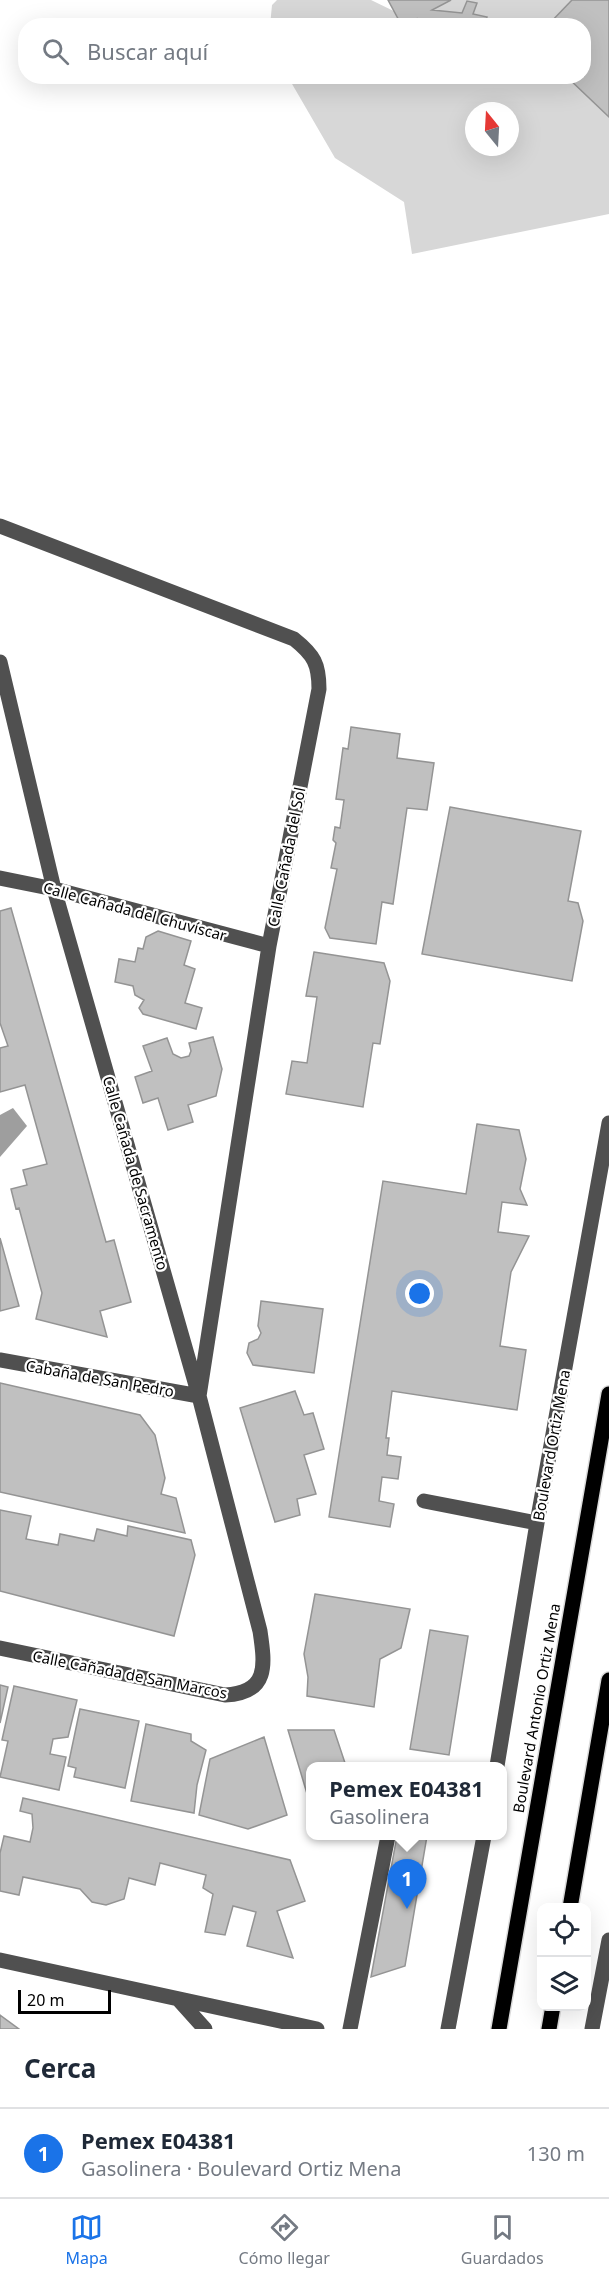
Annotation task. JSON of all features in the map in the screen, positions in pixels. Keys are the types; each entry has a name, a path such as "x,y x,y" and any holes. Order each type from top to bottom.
{"main road":[{"name":"Boulevard Antonio Ortiz Mena","path":"499,2029 609,1394"},
{"path":"571,1903 609,1680"},
{"path":"549,2029 552,2011"}],"street":[{"name":"Calle Cañada del Sol","path":"0,526 294,639 315,661 319,689 269,946 199,1396"},
{"name":"Calle Cañada de Sacramento","path":"0,662 54,889 199,1396 260,1631 264,1668 258,1684"},
{"name":"Calle Cañada del Chuvíscar","path":"0,878 54,889 269,946"},
{"name":"Boulevard Ortiz Mena","path":"498,1762 537,1523 609,1124"},
{"name":"Cabaña de San Pedro","path":"0,1359 199,1396"},
{"path":"424,1501 537,1523"},
{"name":"Calle Cañada de San Marcos","path":"0,1648 225,1695 241,1695 258,1684"},
{"path":"350,2029 387,1840"},
{"path":"448,2029 483,1840"},
{"path":"592,2029 609,1940"},
{"path":"0,1960 317,2029"},
{"path":"178,1999 205,2029"}],"shaded area":[{"path":"277,0 371,0 406,17 440,0 609,0 609,214 412,254 404,202 335,158 292,84 591,84 591,18 271,18 272,5"},
{"path":"13,1108 27,1126 0,1157 0,1115"}],"building":[{"path":"388,0 451,0 432,10 462,13 467,1 477,3 473,14 487,17 487,18 398,18"},
{"path":"572,0 609,0 609,117 574,84 591,84 591,18 555,18"},
{"path":"351,727 400,734 397,758 434,763 427,810 407,808 393,904 382,902 376,944 330,938 325,928 337,869 331,868 336,843 333,840 335,827 340,828 344,800 336,799 343,748 348,749"},
{"path":"450,807 581,831 568,901 578,903 583,921 572,981 422,954"},
{"path":"11,908 106,1242 114,1240 131,1302 100,1311 107,1337 36,1319 42,1293 19,1208 16,1209 11,1189 27,1185 23,1170 47,1164 25,1085 0,1092 0,1048 8,1046 0,1023 0,911"},
{"path":"158,931 191,941 184,965 195,969 185,1003 202,1008 196,1029 143,1014 139,1008 144,1000 135,995 133,986 115,982 119,959 135,962 138,948 143,949 146,937"},
{"path":"314,952 384,963 390,981 380,1044 373,1043 363,1107 286,1094 292,1061 307,1063 317,997 306,996"},
{"path":"213,1037 222,1069 216,1096 188,1105 193,1122 168,1130 158,1098 143,1103 135,1077 152,1071 143,1046 167,1038 173,1054 181,1058 189,1056 191,1051 189,1043"},
{"path":"477,1124 519,1130 526,1159 520,1189 527,1205 502,1202 498,1232 529,1236 511,1272 500,1346 526,1350 517,1410 392,1391 386,1438 389,1438 387,1455 401,1457 398,1479 382,1477 379,1501 394,1504 390,1527 329,1517 383,1181 466,1194"},
{"path":"0,1238 19,1306 0,1311"},
{"path":"261,1301 323,1309 314,1373 253,1365 247,1353 249,1343 258,1339 261,1333 258,1326"},
{"path":"0,1383 140,1415 155,1435 165,1478 161,1494 176,1498 185,1533 0,1492"},
{"path":"295,1391 304,1415 313,1413 324,1449 304,1455 316,1494 297,1499 300,1515 275,1522 240,1408"},
{"path":"0,1510 31,1516 26,1539 58,1545 60,1534 94,1541 97,1529 127,1536 128,1526 191,1540 195,1555 174,1636 0,1591"},
{"path":"315,1594 410,1609 401,1648 380,1659 374,1707 307,1696 308,1677 304,1654"},
{"path":"430,1630 468,1636 449,1755 410,1749"},
{"path":"0,1685 8,1687 0,1723"},
{"path":"14,1686 77,1700 68,1737 53,1739 50,1754 66,1757 59,1790 0,1777 8,1741 2,1740"},
{"path":"80,1709 139,1721 125,1788 74,1777 76,1768 68,1766"},
{"path":"146,1724 191,1734 191,1741 206,1750 197,1785 194,1813 131,1801"},
{"path":"288,1730 334,1730 345,1762 306,1762 306,1790"},
{"path":"264,1737 287,1815 248,1829 199,1815 210,1759"},
{"path":"23,1798 290,1860 305,1901 277,1911 293,1958 247,1946 256,1912 233,1906 225,1935 205,1932 213,1894 203,1888 206,1875 160,1863 155,1885 129,1878 124,1899 106,1905 92,1902 80,1889 23,1877 19,1895 0,1891 0,1853 4,1836 30,1842 33,1828 32,1814 20,1811"},
{"path":"396,1840 426,1840 405,1966 371,1977"},
{"path":"0,2015 19,2029 0,2029"}],"place":[{"name":"Pemex E04381","path":"407,1909"}]}
